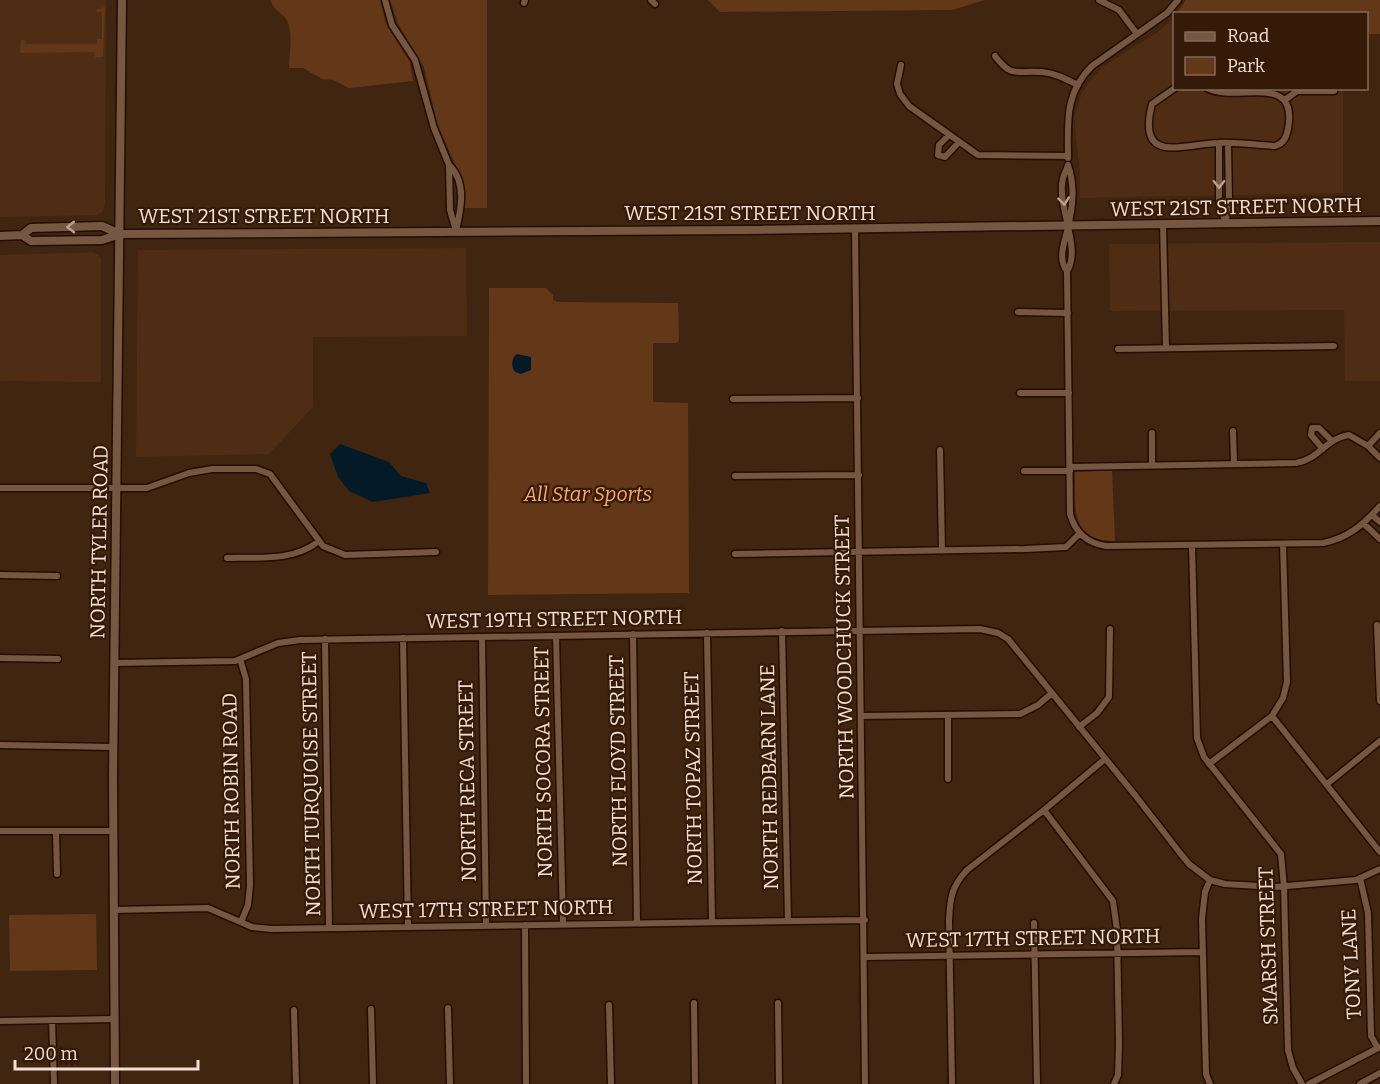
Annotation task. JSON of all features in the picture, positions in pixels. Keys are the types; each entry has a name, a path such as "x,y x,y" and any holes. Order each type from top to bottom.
{"main road":[{"name":"NORTH TYLER ROAD","path":"115,1084 113,747 122,0"},
{"name":"WEST 21ST STREET NORTH","path":"22,235 31,241 102,240 120,234 1068,227 1380,221"},
{"name":"WEST 21ST STREET NORTH","path":"0,236 22,235 31,228 102,226 120,234"}],"street":[{"path":"385,0 392,25 415,60 434,128 449,165 450,210 456,231"},
{"path":"1099,0 1119,10 1137,34"},
{"path":"1178,0 1167,13 1084,73 1072,94 1068,110 1068,165 1072,178 1073,202 1062,250 1063,266 1067,271 1070,513 1073,523 1079,534 1093,543 1106,546 1323,543 1339,539 1363,523 1380,506"},
{"path":"995,56 1004,68 1011,71 1042,72 1056,75 1078,85"},
{"path":"901,65 897,84 900,94 909,106 978,155 1068,156"},
{"path":"1173,89 1152,104 1149,116 1150,132 1155,142 1164,148 1173,149 1219,142 1275,146 1282,143 1287,136 1290,120 1285,100 1274,93 1214,90"},
{"path":"1285,100 1297,91 1334,91"},
{"path":"949,135 938,149 938,155 945,157 959,142"},
{"path":"1219,142 1220,201 1226,224"},
{"path":"1226,224 1229,200 1228,142"},
{"path":"449,165 457,172 461,191 456,231"},
{"path":"1068,165 1062,179 1063,202 1068,227"},
{"path":"1163,225 1166,348"},
{"name":"NORTH WOODCHUCK STREET","path":"855,229 865,920 865,1084"},
{"path":"1018,312 1068,313"},
{"path":"1118,349 1334,346"},
{"path":"1020,393 1069,393"},
{"path":"733,399 858,398"},
{"path":"1323,449 1311,435 1312,428 1319,428 1332,441"},
{"path":"1233,431 1234,464"},
{"path":"1152,433 1152,465"},
{"path":"1368,447 1380,433"},
{"path":"1024,471 1152,465 1296,463 1311,459 1338,437 1349,435 1379,454"},
{"path":"940,450 942,551"},
{"path":"0,488 147,488 201,470 264,470 274,479 322,546 345,555 436,552"},
{"path":"735,476 859,475"},
{"path":"1372,514 1380,522"},
{"path":"1363,523 1380,539"},
{"path":"735,554 1066,547 1079,534"},
{"path":"227,558 285,557 309,549 319,541"},
{"path":"1209,764 1272,716 1283,698 1287,682 1283,544"},
{"name":"SMARSH STREET","path":"1192,545 1197,738 1209,764 1281,854 1284,887 1288,1050 1293,1068 1302,1084"},
{"path":"0,575 57,576"},
{"path":"1377,625 1380,701"},
{"name":"WEST 19TH STREET NORTH","path":"114,663 183,663 240,659 278,643 325,639 963,628 998,633 1008,639 1052,693"},
{"path":"1079,727 1097,713 1109,697 1110,629"},
{"name":"NORTH REDBARN LANE","path":"782,631 788,921"},
{"name":"NORTH TOPAZ STREET","path":"707,633 712,922"},
{"name":"NORTH FLOYD STREET","path":"633,634 637,923"},
{"name":"NORTH SOCORA STREET","path":"556,636 563,924"},
{"name":"NORTH RECA STREET","path":"482,637 486,925"},
{"path":"403,638 408,927"},
{"name":"NORTH TURQUOISE STREET","path":"325,639 329,928"},
{"path":"0,658 58,659"},
{"name":"NORTH ROBIN ROAD","path":"240,659 246,679 250,885 248,905 241,922"},
{"path":"861,716 1020,714 1038,705 1052,693 1189,864 1210,880 1239,886 1284,887 1360,878 1380,869"},
{"path":"948,715 948,779"},
{"path":"1272,716 1380,852"},
{"path":"1327,784 1380,741"},
{"path":"0,745 113,747"},
{"path":"952,1084 949,921 951,895 959,879 967,870 1105,759"},
{"path":"1044,810 1113,901 1118,953 1119,1044 1118,1075 1115,1083"},
{"path":"0,831 113,831"},
{"path":"56,831 57,874"},
{"name":"TONY LANE","path":"1360,878 1368,913 1371,1036 1379,1047"},
{"path":"1210,880 1202,919 1206,1074 1210,1084"},
{"name":"WEST 17TH STREET NORTH","path":"113,910 208,908 252,927 271,929 865,920"},
{"path":"1034,923 1037,1084"},
{"path":"525,925 526,1084"},
{"name":"WEST 17TH STREET NORTH","path":"865,957 1202,951"},
{"path":"778,1003 780,1084"},
{"path":"694,1004 695,1084"},
{"path":"609,1005 611,1084"},
{"path":"448,1008 450,1084"},
{"path":"294,1010 296,1084"},
{"path":"371,1010 373,1084"},
{"path":"0,1021 114,1019"},
{"path":"52,1020 54,1084"},
{"path":"1310,1084 1379,1047"},
{"path":"1360,1084 1380,1073"}],"shaded area":[{"path":"0,0 106,0 105,204 103,211 97,215 0,217"},
{"path":"1173,18 1173,90 1343,90 1343,193 1080,198 1075,115 1082,92 1102,67 1158,32"},
{"path":"1380,242 1380,381 1345,381 1344,310 1110,311 1109,244"},
{"path":"466,248 467,336 313,337 313,407 269,454 136,457 138,250"},
{"path":"94,252 101,258 101,382 0,381 0,255"}],"green space":[{"path":"271,0 380,0 386,24 410,62 413,81 349,88 333,80 322,79 303,68 289,68 288,24"},
{"path":"390,0 487,0 487,208 464,208 462,180 437,123 424,67 398,24"},
{"path":"708,0 985,0 952,10 720,12"},
{"path":"1186,0 1380,0 1380,34 1368,34 1368,12 1178,12"},
{"path":"105,7 103,57 95,57 94,52 20,53 21,40 24,40 25,44 97,44 97,39 102,39 102,12 97,12 97,9"},
{"name":"All Star Sports","path":"489,288 546,288 553,295 553,300 558,302 678,303 679,341 677,343 653,343 653,402 688,403 689,593 488,595"},
{"path":"1112,470 1115,541 1089,535 1082,528 1078,519 1075,497 1075,472"},
{"path":"96,914 97,970 10,971 9,915"}],"water":[{"path":"517,354 531,357 531,370 521,374 515,372 512,363"},
{"path":"340,444 389,462 401,476 426,483 430,493 373,502 349,491 338,477 330,454"}]}
